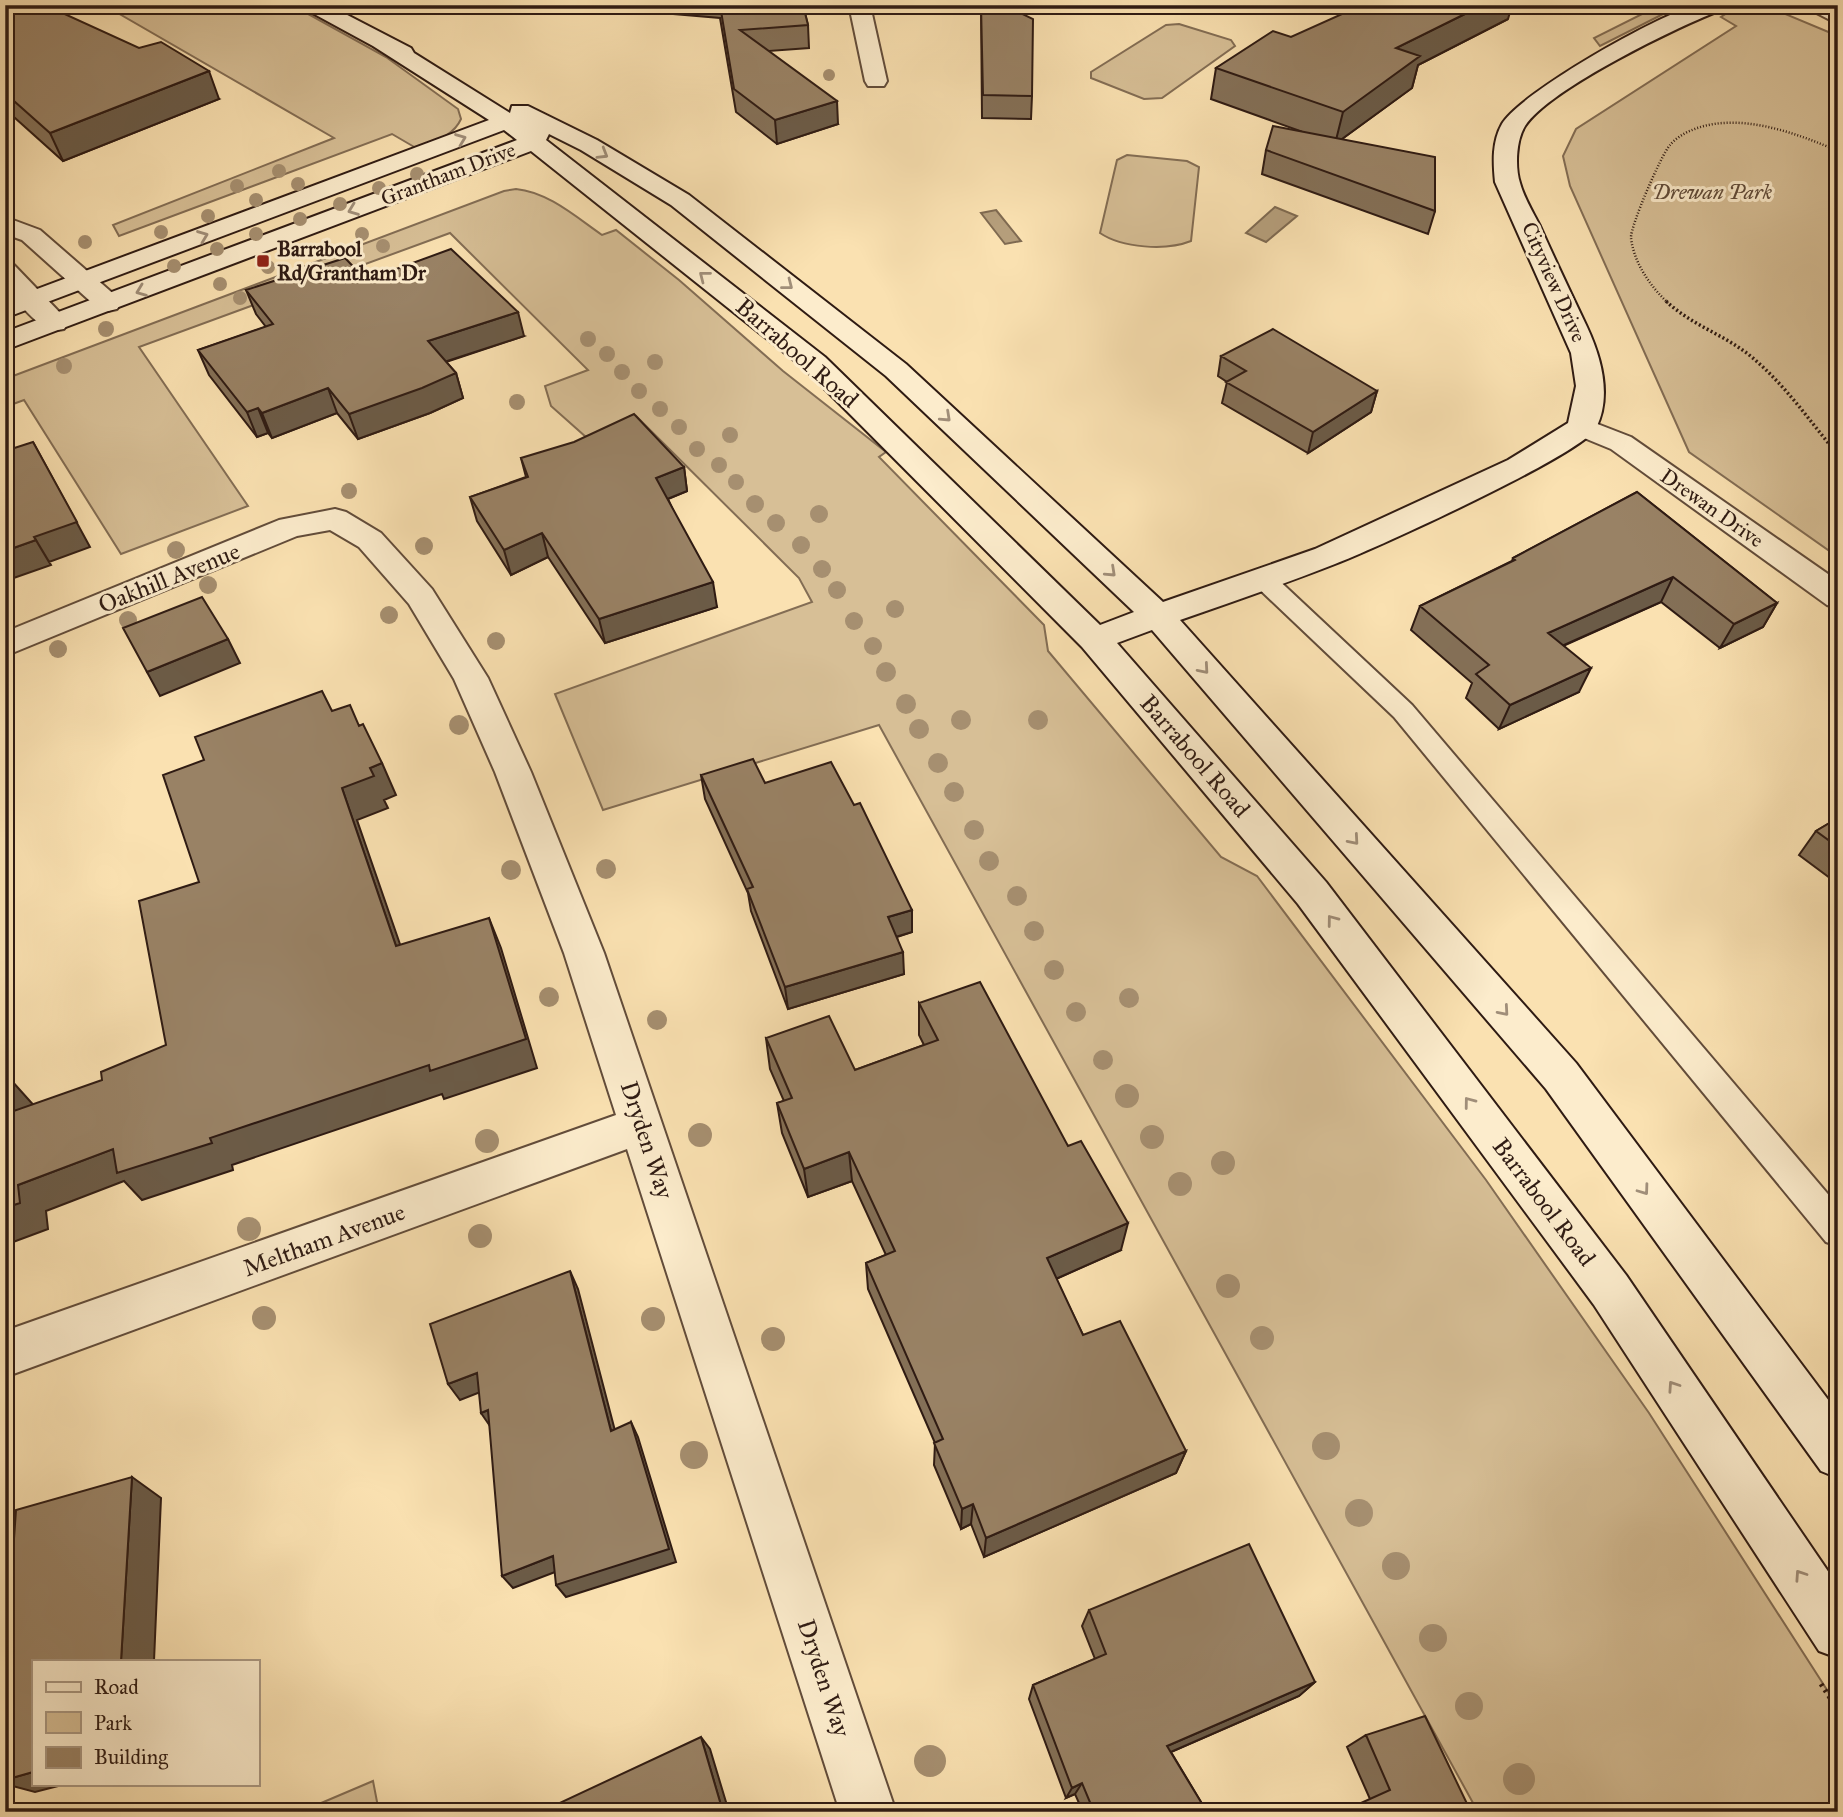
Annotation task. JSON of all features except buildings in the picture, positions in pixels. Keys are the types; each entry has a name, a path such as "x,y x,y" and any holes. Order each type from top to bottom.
{"street":[{"name":"Barrabool Road","path":"312,5 528,128 815,363 1094,639 1312,892 1610,1290 1838,1632"},
{"path":"859,5 876,81"},
{"name":"Cityview Drive","path":"1583,427 1590,386 1585,353 1507,182 1504,151 1515,123 1530,107 1554,90 1674,21 1697,10 1717,5"},
{"name":"Barrabool Road","path":"381,42 528,128 589,145 680,200 896,370 1159,617 1561,1076 1838,1454"},
{"name":"Grantham Drive","path":"5,310 84,280 528,128"},
{"name":"Grantham Drive","path":"5,342 108,303 528,128"},
{"path":"5,225 31,235 108,303"},
{"path":"5,271 54,323"},
{"path":"1094,639 1326,556 1519,467 1583,427"},
{"name":"Drewan Drive","path":"1583,427 1621,443 1838,597"},
{"name":"Oakhill Avenue","path":"5,645 290,527 335,519"},
{"name":"Dryden Way","path":"335,519 370,540 421,597 471,678 513,772 584,953 868,1812"},
{"name":"Meltham Avenue","path":"5,1354 642,1125"}],"lane":[{"path":"1808,5 1838,19"},
{"path":"1263,579 1404,711 1838,1231"}],"path":[{"path":"1838,151 1801,135 1757,125 1705,126 1683,134 1664,149 1631,229 1636,259 1654,289 1674,309 1722,337 1763,367 1808,416 1838,455"}],"green space":[{"path":"104,5 292,5 386,57 458,109 461,119 448,134 416,148 392,134 119,236 113,225 334,138"},
{"path":"1660,5 1681,5 1600,46 1594,38"},
{"name":"Drewan Park","path":"1752,6 1778,11 1838,36 1838,557 1689,452 1570,186 1563,156 1576,129 1736,26 1721,17 1733,9"},
{"path":"1179,24 1231,40 1235,46 1162,98 1144,99 1091,78 1091,72 1166,25"},
{"path":"1127,155 1187,161 1199,167 1191,241 1157,247 1132,245 1100,233 1117,160"},
{"path":"516,189 550,200 602,235 616,230 679,280 783,371 886,452 879,457 1044,625 1048,651 1221,857 1257,876 1486,1180 1649,1413 1838,1707 1838,1812 1478,1812 879,725 603,810 555,694 812,602 799,578 636,416 586,437 551,406 545,386 588,370 450,233 139,347 248,506 121,554 24,400 5,407 5,379 504,191"},
{"path":"373,1781 379,1812 300,1812"}],"shaded area":[{"path":"1275,207 1297,216 1266,242 1246,233"},
{"path":"996,210 1021,241 1005,244 981,213"}],"place":[{"name":"Barrabool Rd/Grantham Dr","path":"263,261"}]}
